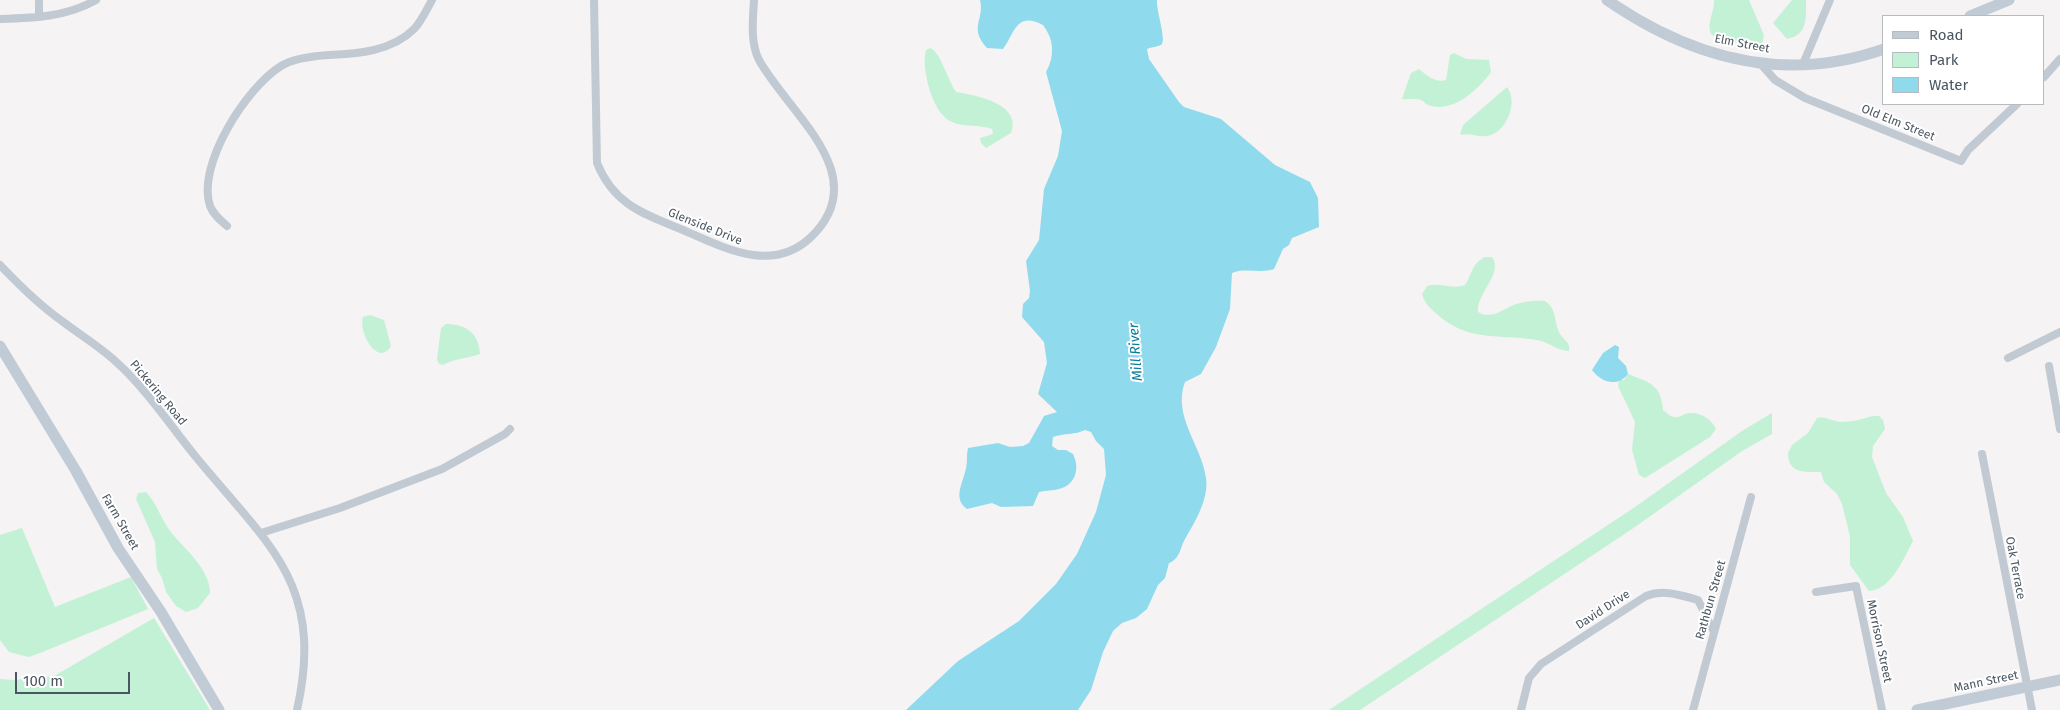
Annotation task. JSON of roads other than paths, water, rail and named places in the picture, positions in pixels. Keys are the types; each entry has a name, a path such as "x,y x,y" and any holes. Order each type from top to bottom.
{"street":[{"path":"39,0 40,17"},
{"path":"0,19 61,15 96,0"},
{"path":"227,226 216,217 210,205 209,183 213,158 250,92 282,66 312,56 360,54 394,43 414,28 432,0"},
{"name":"Glenside Drive","path":"594,0 596,149 597,163 604,181 622,200 648,216 735,252 766,257 792,250 805,243 823,226 832,206 835,188 832,168 819,142 758,58 752,33 754,0"},
{"name":"Elm Street","path":"1607,0 1642,22 1688,45 1736,59 1760,63 1803,64 1846,60 1882,50"},
{"path":"1803,64 1830,0"},
{"path":"1972,15 2008,0"},
{"path":"2045,76 2060,59"},
{"name":"Old Elm Street","path":"1760,63 1775,80 1805,98 1961,161 1968,150 2016,105"},
{"name":"Pickering Road","path":"0,265 44,307 80,332 129,374 274,550 295,589 303,618 304,677 297,710"},
{"path":"2008,358 2060,332"},
{"name":"Farm Street","path":"0,346 76,471 118,548 161,612 219,710"},
{"path":"2048,366 2060,429"},
{"path":"261,533 340,508 442,469 510,429"},
{"name":"Oak Terrace","path":"1982,454 2032,710"},
{"name":"Rathbun Street","path":"1693,710 1751,497"},
{"name":"Morrison Street","path":"1816,592 1856,586 1882,710"},
{"name":"David Drive","path":"1521,710 1529,678 1541,664 1655,592 1670,593 1698,600 1714,632"},
{"name":"Mann Street","path":"1917,710 2060,680"}],"water":[{"name":"Mill River","path":"980,0 1157,0 1163,41 1161,45 1147,49 1149,59 1179,102 1184,107 1221,119 1275,165 1310,182 1318,198 1319,227 1292,238 1289,245 1283,249 1274,269 1237,271 1232,273 1230,309 1216,347 1201,374 1185,382 1182,395 1185,419 1206,478 1203,502 1179,553 1169,563 1165,578 1158,585 1147,609 1136,618 1122,623 1113,631 1103,652 1091,690 1078,710 906,710 958,661 1019,621 1056,584 1077,554 1096,512 1106,475 1104,449 1091,432 1085,430 1053,437 1052,446 1058,450 1066,450 1073,454 1076,465 1075,475 1073,480 1065,487 1039,492 1033,506 1001,507 992,503 967,509 960,501 959,496 966,469 968,448 998,443 1010,447 1023,446 1029,443 1044,416 1057,412 1038,394 1047,363 1044,342 1022,317 1023,304 1029,298 1030,291 1026,261 1039,240 1044,189 1058,156 1062,131 1046,72 1052,54 1051,42 1043,25 1034,21 1027,21 1017,26 1003,49 987,48 981,41 978,29 981,13"},
{"path":"1615,345 1619,347 1618,358 1626,366 1628,374 1619,381 1609,382 1600,378 1592,370 1603,353"}]}
